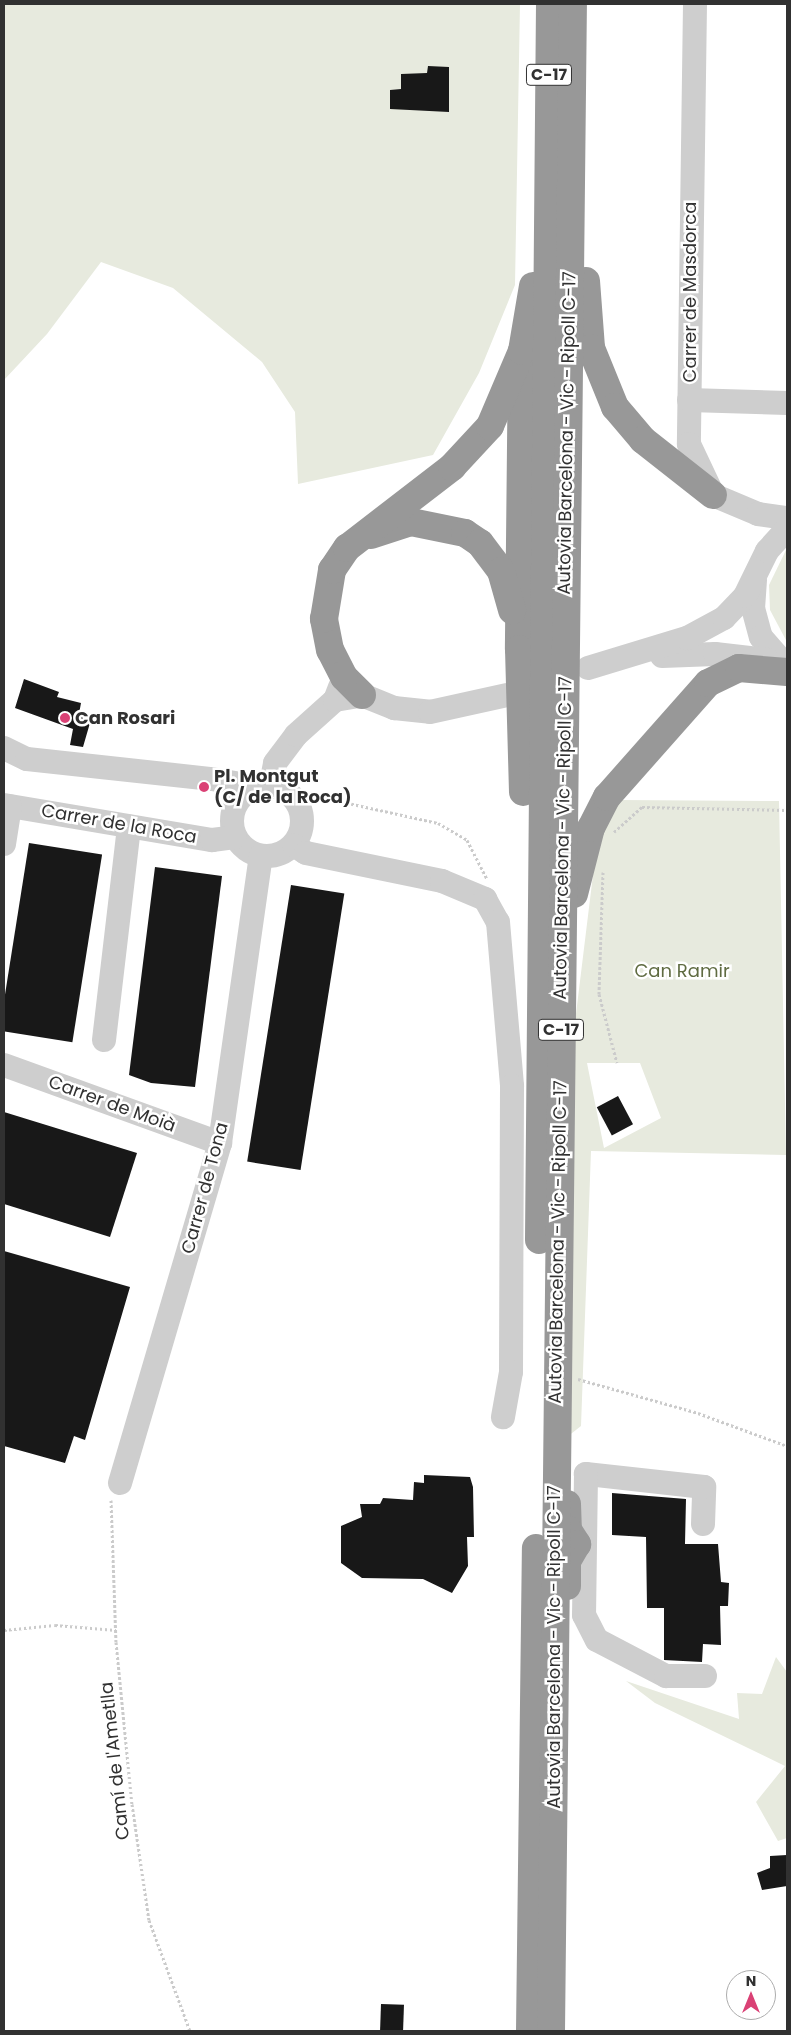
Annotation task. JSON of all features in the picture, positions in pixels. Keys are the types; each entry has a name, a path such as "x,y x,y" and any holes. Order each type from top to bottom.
{"highway":[{"name":"Autovia Barcelona - Vic - Ripoll C-17","path":"530,2031 550,4"},
{"name":"Autovia Barcelona - Vic - Ripoll C-17","path":"551,2031 573,16"},
{"path":"573,16 589,329 598,371 614,407 637,434 713,495"},
{"path":"540,1040 528,949 519,649 522,351 548,146"},
{"path":"347,691 330,650 324,619 332,570 347,548 470,450 499,411 522,351"},
{"path":"347,548 376,532 410,522 465,533 480,544 501,571 519,649"},
{"path":"562,982 577,876 591,828 607,797 708,683 739,668 786,668"},
{"path":"554,1657 567,1616 568,1561 581,1544 568,1530 565,1458 556,1437"}],"street":[{"name":"Carrer de Masdorca","path":"695,4 688,308 689,400 692,458 713,495"},
{"path":"689,400 787,403"},
{"path":"713,495 758,514 787,518"},
{"path":"786,668 742,656 685,653 597,666 708,628 736,606 755,578 767,551 787,530"},
{"path":"755,578 753,608 761,637 786,668"},
{"path":"271,784 275,763 296,735 347,691 394,708 430,712 507,695"},
{"path":"4,748 27,759 212,779 234,784 246,791"},
{"path":"271,784 294,796 303,812 302,830 294,845 282,853 261,856 245,849 235,837 231,820 236,801 246,791 271,784"},
{"path":"4,844 7,805"},
{"name":"Carrer de la Roca","path":"7,805 212,840 235,837"},
{"path":"104,1040 129,826"},
{"path":"294,845 306,853 442,881 485,899 498,922 512,1086 511,1372 503,1417"},
{"name":"Carrer de Tona","path":"120,1483 220,1143 261,856"},
{"name":"Carrer de Moià","path":"4,1065 220,1143"},
{"path":"703,1524 704,1487 586,1474 581,1544 584,1615 597,1640 666,1676 705,1676"}],"path":[{"path":"294,796 312,795 438,823 467,840 487,879 485,899"},
{"path":"611,838 642,808 787,810"},
{"path":"603,860 598,994 616,1063"},
{"path":"569,1376 698,1413 787,1446"},
{"name":"Camí de l'Ametlla","path":"120,1483 110,1503 116,1630 132,1804 149,1920 190,2031"},
{"path":"4,1630 55,1625 116,1630"}],"green space":[{"path":"4,4 520,4 515,285 479,373 433,455 298,484 295,412 262,362 173,288 101,262 47,334 4,380"},
{"path":"787,548 787,642 770,610 769,585"},
{"name":"Can Ramir","path":"619,800 779,801 786,1155 591,1151 581,1426 567,1437 570,1063 597,842","holes":["587,1063 640,1063 661,1118 604,1148"]},
{"path":"776,1657 787,1672 787,1838 778,1841 756,1802 785,1766 655,1703 626,1681 739,1719 737,1693 762,1694"}],"building":[{"path":"428,66 449,67 449,112 390,109 390,90 401,89 401,74 427,73"},
{"name":"Can Rosari","path":"24,679 59,692 57,697 81,703 79,714 92,716 83,747 70,745 73,729 15,708"},
{"path":"29,843 102,855 72,1042 4,1031 4,1001"},
{"path":"155,867 222,876 195,1087 151,1083 129,1075"},
{"path":"291,885 344,893 301,1170 247,1162"},
{"path":"618,1096 633,1124 612,1136 597,1107"},
{"path":"4,1112 137,1153 110,1237 4,1204"},
{"path":"4,1251 130,1287 85,1440 74,1436 65,1463 4,1446"},
{"path":"424,1475 470,1477 473,1487 474,1537 467,1537 468,1566 452,1593 423,1579 362,1578 341,1563 341,1526 362,1517 360,1504 380,1504 383,1498 413,1500 414,1482 424,1483"},
{"path":"612,1493 686,1499 685,1544 718,1544 721,1582 729,1583 728,1606 720,1606 721,1645 703,1644 702,1662 664,1660 664,1608 647,1608 646,1537 612,1535"},
{"path":"787,1855 787,1886 762,1890 757,1873 770,1868 770,1856"},
{"path":"381,2004 404,2005 403,2031 380,2031"}],"place":[{"name":"Can Rosari","path":"65,718"},
{"name":"Pl. Montgut (C/ de la Roca)","path":"204,787"}]}
